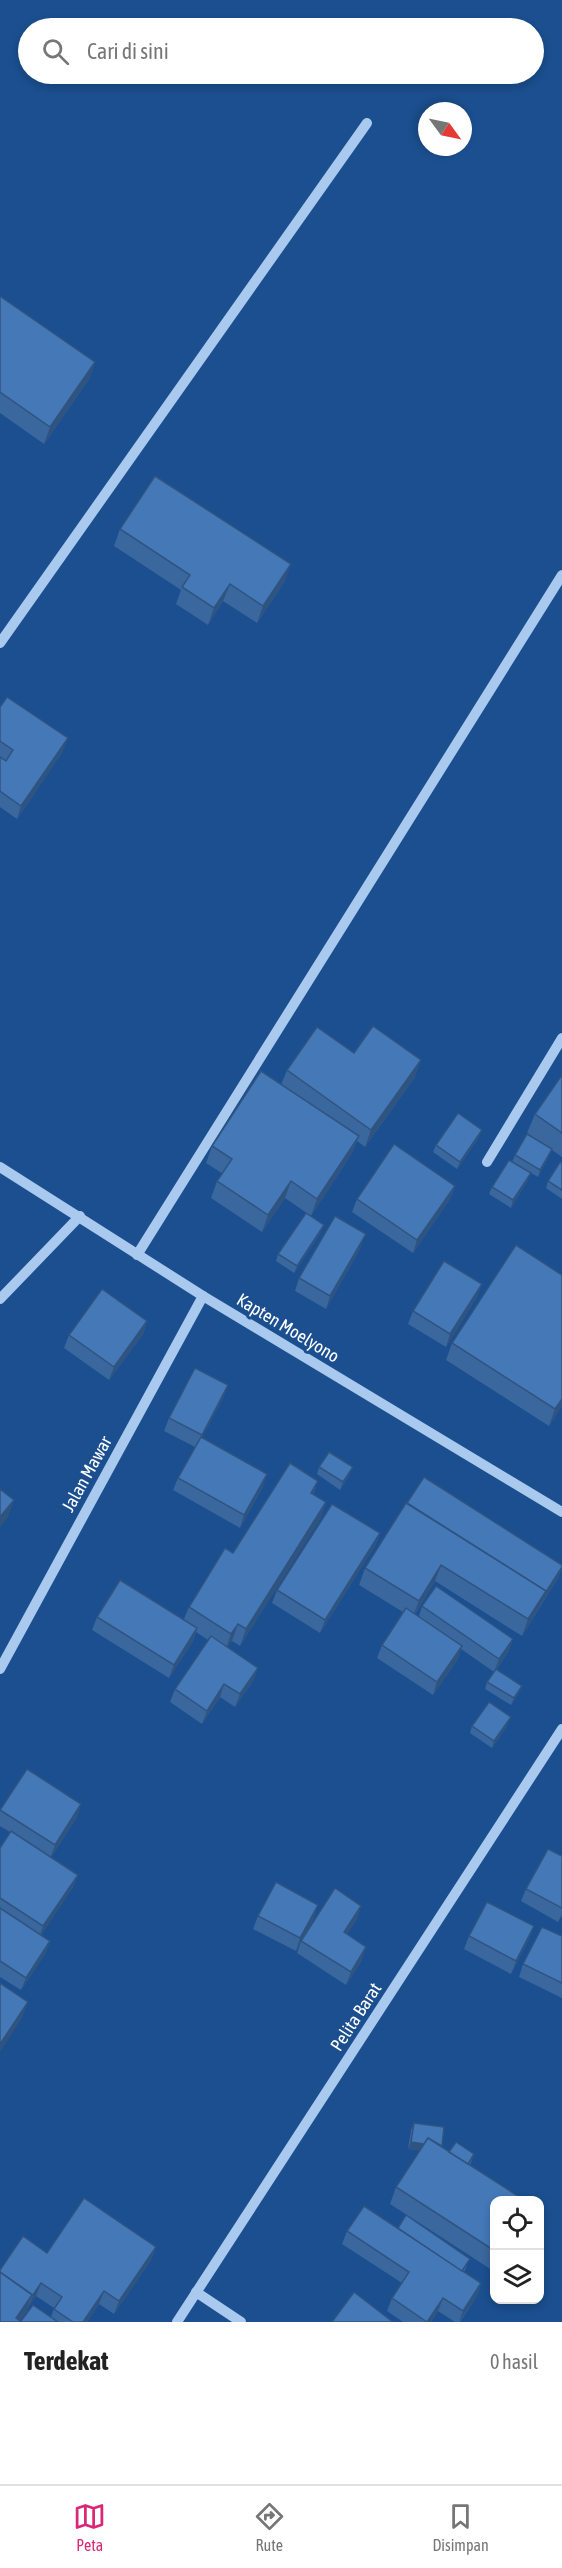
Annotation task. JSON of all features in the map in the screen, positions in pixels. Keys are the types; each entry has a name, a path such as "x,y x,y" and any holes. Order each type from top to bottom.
{"street":[{"path":"0,643 367,123"},
{"path":"137,1255 562,574"},
{"path":"487,1162 562,1038"},
{"name":"Kapten Moelyono","path":"0,1167 202,1296 562,1512"},
{"path":"0,1299 80,1216"},
{"name":"Jalan Mawar","path":"0,1669 202,1296"},
{"name":"Pelita Barat","path":"177,2322 562,1730"},
{"path":"196,2292 241,2322"}],"building":[{"path":"0,296 95,362 50,427 0,392"},
{"path":"155,476 291,564 263,606 230,584 214,608 182,587 190,575 120,529"},
{"path":"7,697 68,738 21,806 0,791 0,757 6,761 13,750 0,741 0,707"},
{"path":"373,1026 421,1060 371,1130 287,1070 317,1027 354,1053"},
{"path":"261,1071 359,1136 317,1199 291,1181 268,1215 217,1181 232,1159 212,1146"},
{"path":"562,1075 562,1133 535,1114"},
{"path":"458,1113 482,1130 460,1162 436,1145"},
{"path":"527,1134 552,1149 540,1170 515,1155"},
{"path":"394,1144 455,1186 417,1240 357,1199"},
{"path":"509,1160 531,1173 513,1200 492,1187"},
{"path":"560,1162 562,1163 562,1190 548,1181"},
{"path":"306,1213 324,1225 297,1266 278,1254"},
{"path":"335,1216 366,1234 330,1296 299,1278"},
{"path":"516,1245 562,1275 562,1399 555,1409 452,1343"},
{"path":"444,1261 482,1284 450,1334 413,1311"},
{"path":"102,1289 147,1321 114,1367 69,1335"},
{"path":"195,1368 228,1385 202,1435 169,1418"},
{"path":"201,1437 267,1474 244,1515 178,1478"},
{"path":"329,1452 353,1467 343,1482 319,1467"},
{"path":"290,1463 318,1481 311,1493 326,1502 246,1629 238,1624 231,1634 189,1607 225,1548 233,1553"},
{"path":"424,1477 562,1565 544,1595 546,1591 407,1503"},
{"path":"0,1489 14,1500 0,1517"},
{"path":"406,1503 546,1591 528,1619 441,1565 419,1601 365,1568"},
{"path":"332,1504 380,1533 325,1620 277,1590"},
{"path":"120,1580 197,1628 174,1665 97,1617"},
{"path":"436,1586 513,1639 499,1659 422,1606"},
{"path":"406,1608 462,1646 437,1682 382,1645"},
{"path":"211,1636 258,1668 240,1694 224,1684 207,1711 175,1689"},
{"path":"496,1669 522,1686 514,1698 487,1682"},
{"path":"489,1702 511,1717 494,1741 472,1726"},
{"path":"27,1769 81,1804 55,1845 0,1810"},
{"path":"11,1831 78,1875 43,1926 0,1898 0,1848"},
{"path":"548,1849 562,1856 562,1908 526,1889"},
{"path":"276,1882 318,1905 300,1938 258,1916"},
{"path":"335,1888 361,1906 344,1932 366,1947 351,1972 301,1941"},
{"path":"487,1902 534,1926 516,1961 469,1936"},
{"path":"0,1908 50,1941 26,1978 0,1961"},
{"path":"542,1927 562,1936 562,1983 523,1964"},
{"path":"0,1983 28,2002 0,2044"},
{"path":"414,2123 444,2127 442,2146 428,2138 424,2144 411,2142"},
{"path":"428,2138 518,2196 490,2196 490,2248 396,2187"},
{"path":"456,2142 474,2154 468,2164 449,2152"},
{"path":"84,2198 156,2247 119,2301 104,2291 83,2322 73,2322 54,2309 62,2297 41,2283 33,2295 0,2270 23,2236 47,2253"},
{"path":"364,2206 481,2283 463,2311 443,2298 427,2322 392,2298 409,2272 347,2231"},
{"path":"406,2215 470,2259 462,2271 398,2228"},
{"path":"0,2272 32,2295 16,2318 22,2322 0,2322"},
{"path":"354,2292 393,2322 332,2322"},
{"path":"33,2305 58,2322 22,2322"}]}
